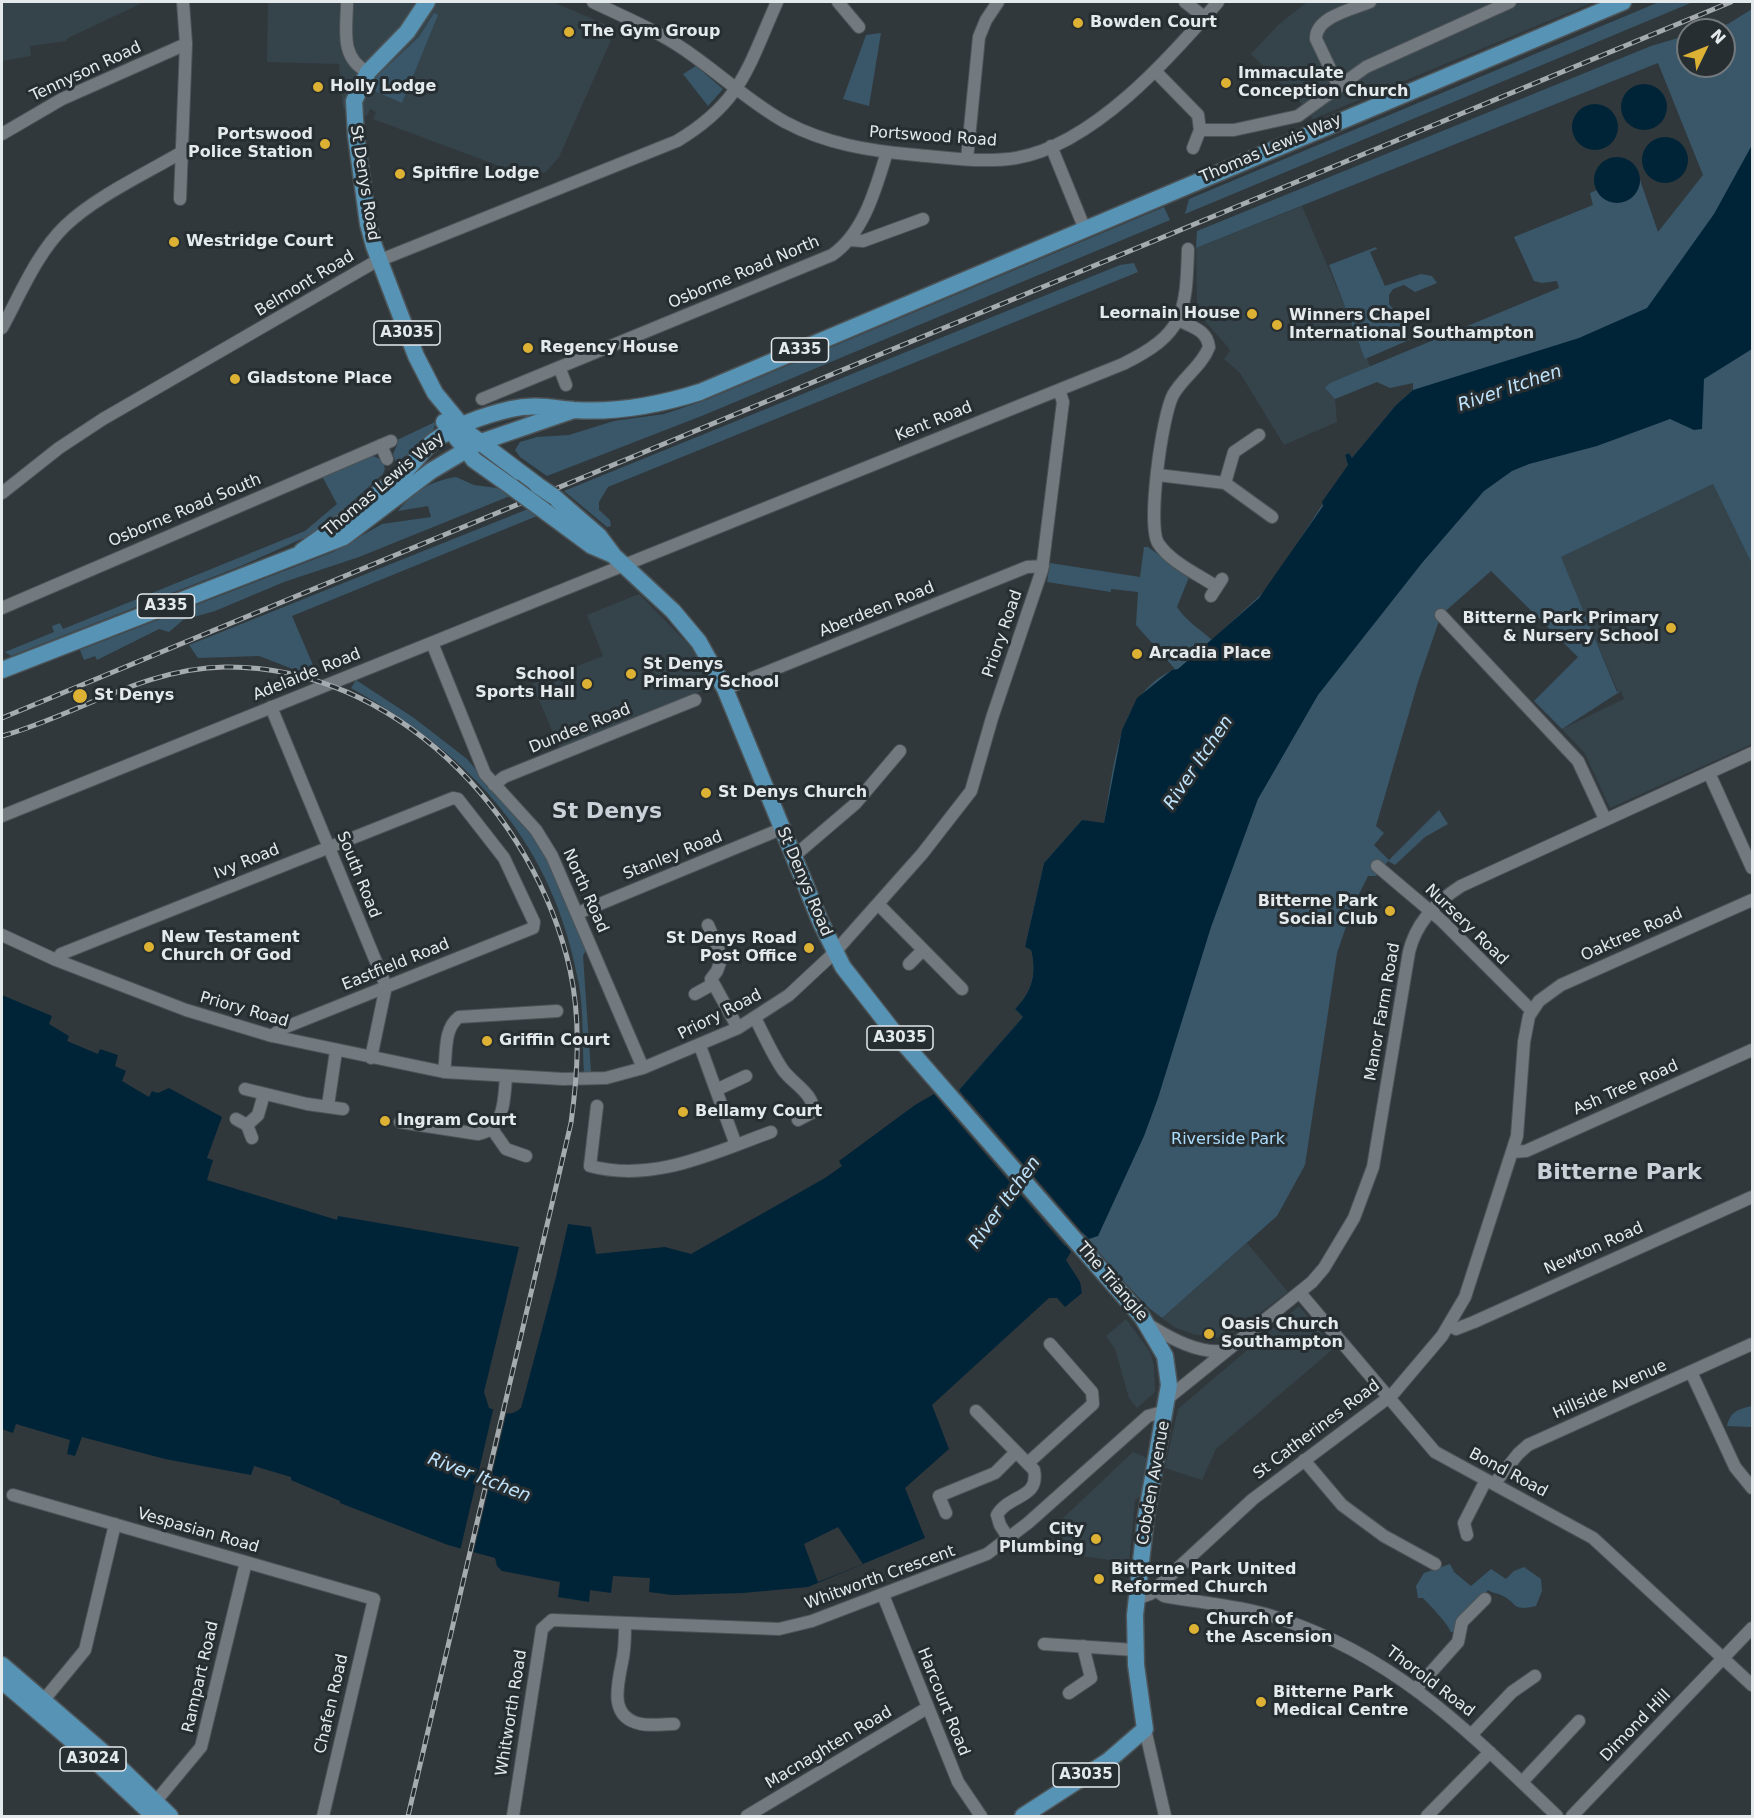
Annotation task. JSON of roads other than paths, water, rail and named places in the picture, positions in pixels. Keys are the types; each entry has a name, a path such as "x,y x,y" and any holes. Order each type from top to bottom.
{"main road":[{"name":"St Denys Road","path":"427,2 407,32 368,72 358,90 354,114 368,224 379,260 416,356 435,393 463,437 512,488 592,546 619,560"},
{"name":"Thomas Lewis Way","path":"302,552 354,514 409,468 463,437 498,413 529,406 549,405 574,410 640,407 700,392 959,284 1084,227 1623,2"},
{"name":"Thomas Lewis Way","path":"2,670 344,537 431,471 463,437 551,420 574,410"},
{"path":"508,464 506,453 509,441 533,424"},
{"name":"St Denys Road","path":"463,437 508,464 553,496 599,536 619,560 686,625 699,642 725,689 834,953 893,1030 1074,1239"},
{"name":"The Triangle","path":"1074,1239 1149,1325 1165,1356 1167,1405"},
{"name":"Cobden Avenue","path":"1145,1729 1135,1650 1136,1599 1146,1517 1167,1405"},
{"name":"A3024","path":"2,1665 98,1763 151,1811 170,1816"},
{"name":"A3024","path":"2,1681 39,1705"},
{"name":"A3035","path":"1023,1816 1108,1761 1145,1729"}],"street":[{"path":"180,199 186,44 183,2"},
{"path":"347,2 346,46 353,61 368,72"},
{"name":"Portswood Road","path":"593,2 652,29 773,115 816,136 887,152 967,159 1016,158 1051,146 1110,110 1155,71 1218,2"},
{"name":"Belmont Road","path":"2,494 59,448 103,419 379,260 677,141 710,120 738,89 777,2"},
{"path":"838,2 859,27"},
{"path":"967,159 979,37 998,2"},
{"path":"1185,2 1204,17"},
{"path":"1338,85 1316,39 1316,33 1319,27 1328,20 1370,2"},
{"path":"1200,130 1234,130 1298,116 1366,67 1510,2"},
{"name":"Tennyson Road","path":"2,134 62,99 186,44"},
{"path":"1155,71 1198,115 1200,130 1193,148"},
{"path":"1051,146 1084,227"},
{"path":"2,328 47,249 64,227 83,212 182,152"},
{"name":"Osborne Road North","path":"482,399 827,258 850,240 877,185 887,152"},
{"path":"850,240 863,241 916,218"},
{"name":"Kent Road","path":"619,560 1059,390 1151,350 1169,335 1178,320 1185,296 1188,249"},
{"path":"1178,320 1205,334 1209,347 1170,400 1164,425 1154,509 1157,540 1168,554 1217,588"},
{"path":"560,369 566,385"},
{"name":"Priory Road","path":"2,935 56,960 186,1010 272,1036 444,1072 506,1077 595,1079 643,1068 700,1046 738,1028 789,995 834,953 879,905 941,832 971,791 1043,566 1063,402 1059,390"},
{"path":"1225,483 1232,455 1245,449 1258,435"},
{"name":"Osborne Road South","path":"2,608 386,443 387,459"},
{"path":"1158,475 1225,483 1272,517"},
{"name":"Adelaide Road","path":"2,816 432,643 619,560"},
{"name":"Aberdeen Road","path":"725,689 1027,567 1043,566"},
{"path":"1441,615 1578,761 1605,819"},
{"name":"North Road","path":"432,643 485,774 536,830 552,856 643,1068"},
{"name":"Dundee Road","path":"494,785 504,777 682,712 695,700"},
{"name":"South Road","path":"271,707 386,986"},
{"path":"793,857 855,804 900,751"},
{"name":"Manor Farm Road","path":"1167,1405 1225,1351 1300,1293 1324,1268 1364,1195 1373,1167 1409,952 1419,927 1429,912 1461,886 1752,753"},
{"path":"1709,773 1752,868"},
{"name":"Ivy Road","path":"56,960 61,954 453,798 471,813 504,858 534,922 533,928"},
{"name":"Stanley Road","path":"578,913 782,829"},
{"name":"Nursery Road","path":"1377,866 1429,912 1531,1010"},
{"name":"Oaktree Road","path":"1531,1010 1561,985 1752,900"},
{"path":"879,905 963,989"},
{"path":"708,925 722,957 711,979 738,1028"},
{"name":"Eastfield Road","path":"272,1036 281,1029 533,928"},
{"path":"909,964 923,950"},
{"path":"694,994 713,984"},
{"path":"371,1058 386,986"},
{"name":"St Catherines Road","path":"1136,1599 1148,1596 1155,1590 1230,1517 1388,1398 1450,1326 1472,1275 1512,1152 1520,1117 1525,1032 1531,1010"},
{"path":"444,1072 448,1033 454,1021 465,1014 557,1011"},
{"path":"493,1014 493,1028"},
{"path":"755,1018 784,1071 806,1093 813,1106 813,1112 798,1120"},
{"path":"700,1046 736,1144"},
{"name":"Ash Tree Road","path":"1512,1152 1526,1151 1752,1050"},
{"path":"328,1105 336,1051"},
{"path":"716,1090 746,1076"},
{"path":"400,1122 477,1134 492,1130 500,1119 506,1077"},
{"path":"245,1089 307,1104 328,1105 343,1109"},
{"path":"252,1138 241,1122 258,1115 264,1094"},
{"path":"597,1106 590,1166 621,1171 651,1170 686,1163 771,1132"},
{"path":"418,1140 421,1126"},
{"path":"492,1130 506,1149 526,1156"},
{"name":"Newton Road","path":"1450,1326 1456,1329 1467,1325 1752,1197"},
{"name":"Bond Road","path":"1300,1293 1436,1452 1593,1538 1752,1685"},
{"name":"The Triangle","path":"1149,1325 1185,1343 1206,1350 1225,1351"},
{"path":"1029,1462 1093,1404 1092,1392 1050,1344"},
{"name":"Hillside Avenue","path":"1467,1535 1464,1523 1490,1482 1528,1445 1752,1344"},
{"path":"1691,1372 1735,1467 1752,1488"},
{"name":"Whitworth Crescent","path":"552,1620 779,1629 812,1621 987,1554 1009,1539 1143,1420 1167,1405"},
{"path":"976,1411 1016,1452 1029,1462 1037,1481 1034,1488 1002,1506 998,1515 1000,1525 1009,1539"},
{"path":"946,1513 939,1496 995,1473 1016,1452"},
{"path":"1304,1460 1327,1491 1347,1509 1384,1536 1435,1564"},
{"name":"Vespasian Road","path":"13,1495 374,1599"},
{"path":"39,1705 85,1650 115,1524"},
{"name":"Rampart Road","path":"151,1811 201,1747 246,1562"},
{"name":"Thorold Road","path":"1155,1590 1164,1596 1274,1617 1300,1626 1375,1660 1416,1689 1471,1735 1557,1816"},
{"name":"Harcourt Road","path":"883,1595 958,1782 981,1816"},
{"name":"Chafen Road","path":"323,1816 374,1599"},
{"path":"1416,1689 1458,1642 1462,1622 1485,1599"},
{"name":"Whitworth Road","path":"513,1816 542,1629 552,1620"},
{"path":"625,1623 623,1654 615,1694 620,1711 629,1720 651,1729 674,1724"},
{"name":"Dimond Hill","path":"1572,1816 1752,1628"},
{"path":"1044,1644 1135,1650"},
{"path":"1069,1693 1091,1678 1083,1646"},
{"path":"1471,1735 1512,1692 1535,1676"},
{"name":"Macnaghten Road","path":"747,1816 927,1708"},
{"path":"1522,1782 1579,1721"},
{"name":"Cobden Avenue","path":"1145,1729 1165,1816"},
{"path":"1427,1816 1490,1752"}],"water":[{"path":"1644,84 1660,91 1667,107 1660,123 1644,130 1628,123 1621,107 1628,91"},
{"path":"1595,104 1611,111 1618,127 1611,143 1595,150 1579,143 1572,127 1579,111"},
{"path":"1665,137 1681,144 1688,160 1681,176 1665,183 1649,176 1642,160 1649,144"},
{"name":"River Itchen","path":"1752,145 1752,349 1704,379 1702,429 1694,430 1670,419 1597,446 1529,464 1512,471 1484,491 1422,563 1318,695 1258,799 1211,927 1144,1136 1098,1236 1089,1239 1082,1232 1066,1246 1071,1252 1066,1260 1080,1282 1082,1293 1065,1307 1057,1298 1049,1298 932,1405 949,1449 905,1488 925,1538 808,1587 743,1593 672,1595 649,1592 650,1578 613,1576 611,1593 590,1590 589,1602 558,1597 560,1582 502,1571 497,1566 495,1558 448,1545 340,1503 340,1501 291,1480 291,1477 254,1466 251,1475 165,1459 82,1437 75,1456 67,1454 70,1440 16,1424 13,1433 2,1429 2,995 52,1016 49,1024 69,1036 67,1041 98,1054 100,1049 118,1055 115,1066 126,1071 122,1081 149,1097 152,1091 158,1093 169,1088 222,1117 207,1158 213,1160 207,1180 337,1220 338,1216 519,1247 484,1392 489,1408 513,1413 521,1408 568,1224 591,1227 596,1254 665,1247 691,1254 825,1178 842,1166 839,1161 915,1105 934,1094 950,1113 966,1099 959,1090 1023,1017 1015,1009 1026,996 1032,982 1033,959 1031,950 1025,947 1044,863 1082,820 1104,823 1122,730 1137,698 1172,670 1178,669 1259,598 1323,506 1322,502 1348,465 1345,455 1349,453 1352,458 1396,405 1413,390 1579,338 1647,308 1714,214"},
{"path":"1617,157 1633,164 1640,180 1633,196 1617,203 1601,196 1594,180 1601,164"}],"railway":[{"path":"2,718 1731,2"},
{"path":"2,736 139,684 195,669 225,667 287,673 345,691 399,721 448,759 490,805 525,856 552,912 570,970 576,1008 577,1066 571,1123 408,1816"}],"place":[{"name":"Bowden Court","path":"1078,23"},
{"name":"The Gym Group","path":"569,32"},
{"name":"Immaculate Conception Church","path":"1226,83"},
{"name":"Holly Lodge","path":"318,87"},
{"name":"Portswood Police Station","path":"325,144"},
{"name":"Spitfire Lodge","path":"400,174"},
{"name":"Westridge Court","path":"174,242"},
{"name":"Leornain House","path":"1252,314"},
{"name":"Winners Chapel International Southampton","path":"1277,325"},
{"name":"Regency House","path":"528,348"},
{"name":"Gladstone Place","path":"235,379"},
{"name":"Bitterne Park Primary & Nursery School","path":"1671,628"},
{"name":"Arcadia Place","path":"1137,654"},
{"name":"St Denys Primary School","path":"631,674"},
{"name":"School Sports Hall","path":"587,684"},
{"name":"St Denys","path":"80,696"},
{"name":"St Denys Church","path":"706,793"},
{"name":"Bitterne Park Social Club","path":"1390,911"},
{"name":"New Testament Church Of God","path":"149,947"},
{"name":"St Denys Road Post Office","path":"809,948"},
{"name":"Griffin Court","path":"487,1041"},
{"name":"Bellamy Court","path":"683,1112"},
{"name":"Ingram Court","path":"385,1121"},
{"name":"Oasis Church Southampton","path":"1209,1334"},
{"name":"City Plumbing","path":"1096,1539"},
{"name":"Bitterne Park United Reformed Church","path":"1099,1579"},
{"name":"Church of the Ascension","path":"1194,1629"},
{"name":"Bitterne Park Medical Centre","path":"1261,1702"}],"district":[{"name":"St Denys","path":"607,812"},
{"name":"Bitterne Park","path":"1619,1173"}],"park label":[{"name":"Riverside Park","path":"1228,1140"}]}
